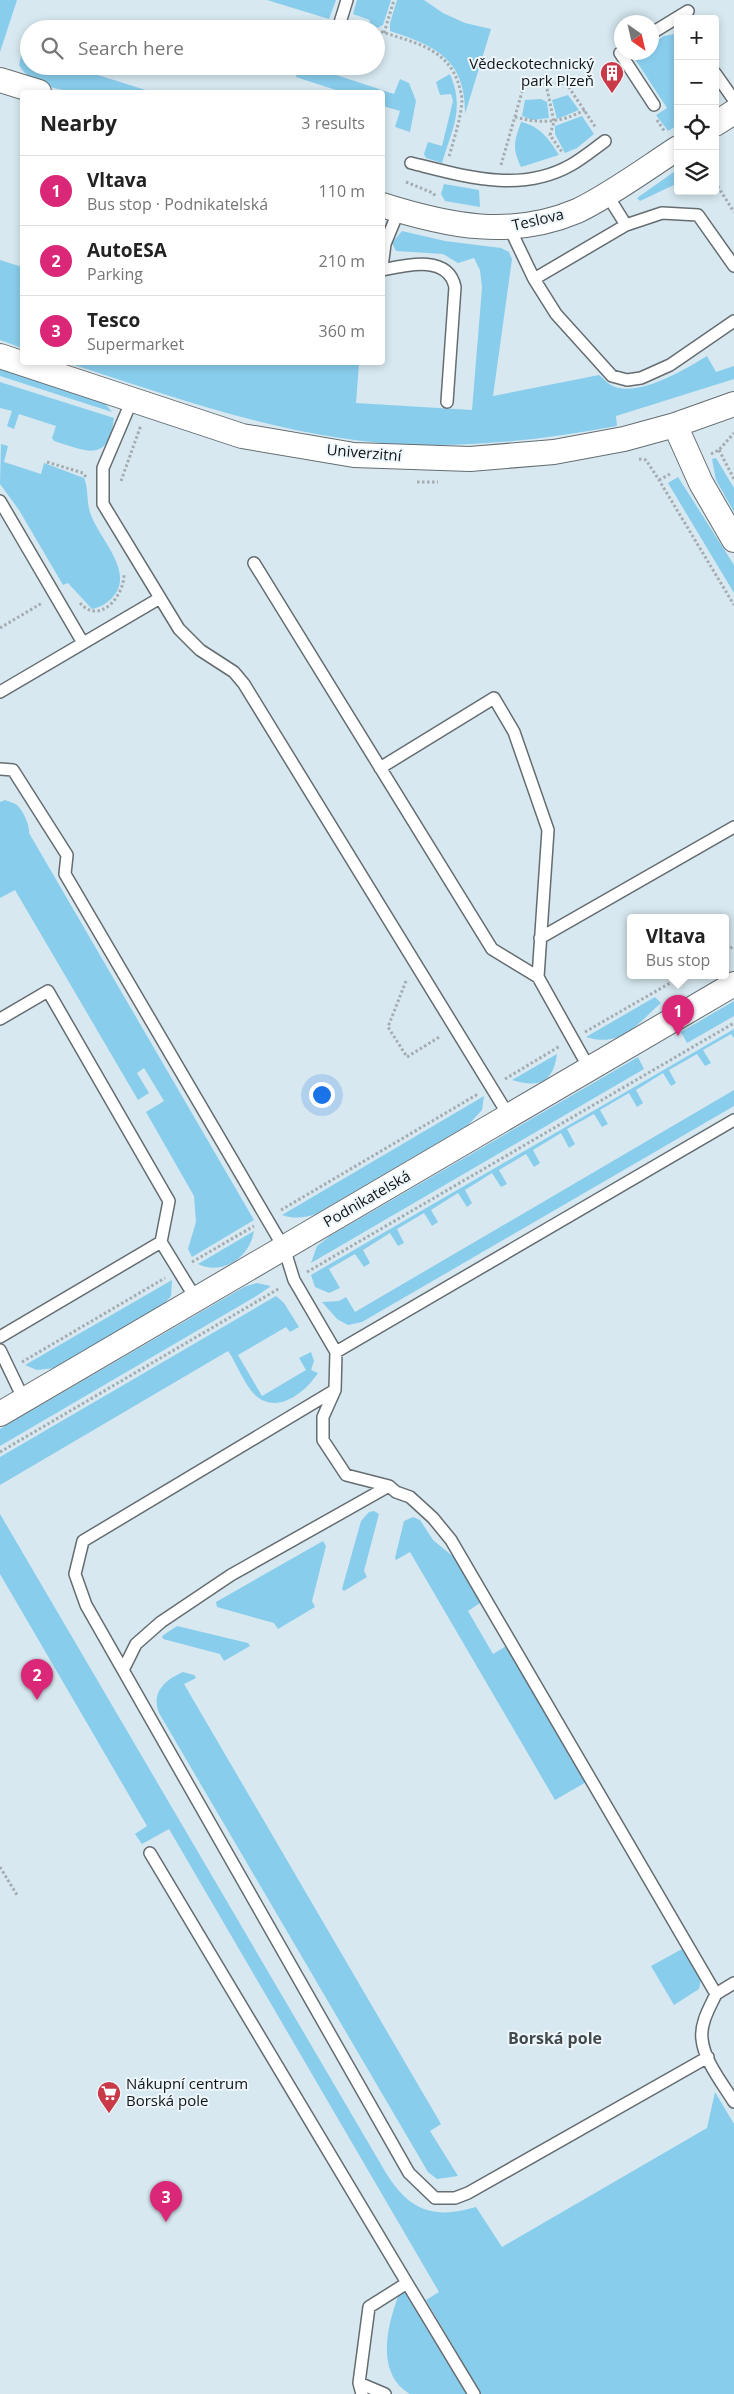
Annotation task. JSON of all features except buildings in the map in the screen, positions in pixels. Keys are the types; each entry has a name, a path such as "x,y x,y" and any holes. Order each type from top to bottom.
{"street":[{"path":"1,86 26,90"},
{"path":"719,121 734,112"},
{"name":"Teslova","path":"391,208 458,226 509,227 543,222 577,210 675,150"},
{"name":"Univerzitní","path":"0,356 20,363"},
{"name":"Univerzitní","path":"27,365 242,436 354,455 470,459 544,453 624,439 674,425 734,404"},
{"path":"674,425 701,483 734,540"},
{"name":"Podnikatelská","path":"0,1414 734,984"}],"lane":[{"path":"341,20 347,0"},
{"path":"682,15 688,11"},
{"path":"659,29 674,20"},
{"path":"625,60 654,105"},
{"path":"719,79 734,100"},
{"path":"411,163 476,179 538,178 570,166 605,141"},
{"path":"606,193 626,225"},
{"path":"385,244 391,208"},
{"path":"534,279 626,225 662,213 698,215 734,266"},
{"path":"509,227 534,279 556,314 612,376 627,380 641,378 670,365 734,321"},
{"path":"385,268 407,264 431,264 442,268 453,277 447,402"},
{"path":"132,400 103,468 103,504 179,629 188,640 234,672 244,684 509,1116"},
{"path":"0,501 83,642"},
{"path":"254,562 492,949 538,977 589,1068"},
{"path":"0,692 160,598"},
{"path":"380,768 494,698 514,732 548,830 538,977"},
{"path":"0,769 14,770 67,855 65,874 284,1248 294,1280 336,1352 335,1390 323,1417 322,1440 346,1475 389,1486 396,1492 410,1498 433,1518 451,1540 716,1994"},
{"path":"540,938 734,827"},
{"path":"0,1020 48,992 169,1201 161,1242 196,1300"},
{"path":"336,1352 734,1120"},
{"path":"0,1337 161,1242"},
{"path":"0,1350 24,1400"},
{"path":"335,1390 83,1541 75,1574 86,1604 410,2173 435,2198 455,2198 468,2193 708,2057"},
{"path":"123,1670 136,1644 161,1622 231,1575 389,1486"},
{"path":"150,1853 474,2394"},
{"path":"734,1983 716,1994 704,2019 702,2038 708,2057 734,2102"},
{"path":"384,2394 360,2389 369,2307 407,2283"}],"path":[{"path":"385,30 394,0"},
{"path":"385,33 429,48 444,58 455,72 462,97 461,113 448,160 453,163"},
{"path":"497,180 524,85 566,83 605,141"},
{"path":"546,84 554,122 550,135 570,166"},
{"path":"515,118 534,122 554,122 570,118 584,110"},
{"path":"719,188 734,212"},
{"path":"734,433 719,450 734,479"},
{"path":"659,480 734,605"},
{"path":"0,628 68,588 89,610 94,612 106,608 122,587 125,575 124,568"},
{"path":"414,962 388,1027 407,1057 455,1028"},
{"path":"9,1369 677,979"},
{"path":"0,1452 734,1023"},
{"path":"0,1867 17,1895"}],"shaded area":[{"path":"0,0 734,0 734,2394 0,2394"},
{"path":"0,0 17,0 0,52"},
{"path":"267,0 336,0 329,19"},
{"path":"357,0 391,0 385,20 370,20 353,14"},
{"path":"397,0 424,0 443,13 465,23 491,29 465,114 464,96 460,80 454,68 445,58 421,43 390,31 390,23"},
{"path":"674,34 674,127 668,131 656,115 667,108 636,60 659,60 659,39 664,36"},
{"path":"450,74 454,86 457,109 442,163 426,158 424,154 428,142 442,146 453,101 451,94 440,95 436,82"},
{"path":"98,75 146,90 66,90 43,84 29,76"},
{"path":"297,75 336,75 382,90 336,90 296,77"},
{"path":"400,79 409,83 416,101 410,132 395,127 400,111 385,107 385,91 394,94"},
{"path":"568,95 579,110 557,119 552,100"},
{"path":"541,99 547,102 549,118 532,120 522,116 525,100"},
{"path":"582,116 594,134 577,148 565,153 555,134 555,126"},
{"path":"521,122 539,130 559,155 521,167 515,145"},
{"path":"674,172 674,185 640,201 637,198"},
{"path":"444,184 479,190 480,207 445,201 441,194"},
{"path":"402,231 445,241 501,248 509,252 512,259 493,396 599,375 615,387 637,388 663,380 707,356 716,372 734,366 734,379 616,416 617,426 520,440 422,445 331,437 286,428 198,405 74,365 359,365 356,403 472,410 482,288 480,270 474,258 458,263 443,254 396,251 392,243"},
{"path":"0,260 20,266 20,347 0,340"},
{"path":"0,369 103,401 112,412 0,376"},
{"path":"0,382 114,418 107,442 101,448 94,451 54,441 52,438 56,426 19,414 14,429 7,426 12,411 0,408"},
{"path":"1,444 8,446 4,462 41,474 44,463 84,478 91,515 114,556 120,578 118,588 112,598 105,604 92,609 68,583 63,585 19,510 0,484"},
{"path":"716,458 734,488 734,512 716,480 712,459"},
{"path":"678,477 734,565 734,593 668,483"},
{"path":"5,800 17,805 22,810 29,833 254,1220 192,1257 188,1249 196,1222 194,1196 146,1112 164,1101 144,1068 137,1073 149,1093 138,1100 15,890 0,898 0,802"},
{"path":"655,997 661,1003 636,1026 619,1037 598,1040 586,1037"},
{"path":"734,1001 734,1016 687,1043 681,1032"},
{"path":"734,1029 734,1038 731,1034 703,1050 711,1063 705,1066 697,1054 669,1070 676,1083 671,1086 663,1073 636,1090 643,1103 637,1107 629,1093 600,1110 608,1124 602,1127 594,1114 567,1129 575,1144 569,1148 561,1133 533,1150 540,1163 534,1167 526,1154 499,1170 507,1184 501,1187 492,1173 465,1190 472,1203 467,1207 458,1193 431,1210 438,1222 432,1226 424,1213 397,1229 404,1243 398,1246 390,1233 363,1250 370,1263 364,1267 355,1254 329,1269 340,1288 329,1293 315,1287 311,1275"},
{"path":"557,1054 552,1071 543,1081 530,1083 512,1080"},
{"path":"638,1057 644,1069 311,1263 317,1246 330,1236"},
{"path":"734,1090 734,1106 362,1322 348,1325 337,1319 322,1302 339,1301 346,1297 355,1312"},
{"path":"484,1096 482,1110 468,1125 316,1214 299,1218 282,1215"},
{"path":"254,1231 247,1249 234,1262 217,1268 198,1264"},
{"path":"172,1280 171,1296 165,1303 55,1368 37,1370 25,1365"},
{"path":"257,1283 271,1286 0,1446 0,1429 244,1287"},
{"path":"276,1296 284,1303 299,1327 290,1332 286,1327 238,1355 262,1396 306,1370 299,1358 311,1352 314,1361 311,1370 318,1373 306,1388 298,1394 280,1402 271,1403 263,1400 250,1389 228,1351 0,1485 0,1457"},
{"path":"374,1511 379,1514 364,1571 367,1577 344,1591 342,1589 361,1521 369,1512"},
{"path":"0,1514 386,2173 404,2196 423,2209 435,2212 461,2211 476,2207 502,2247 707,2128 715,2092 734,2124 734,2394 481,2394 426,2300 439,2292 169,1829 142,1844 135,1834 147,1826 0,1574"},
{"path":"413,1517 420,1520 433,1540 461,1563 483,1601 468,1611 493,1654 508,1645 588,1781 555,1800 410,1552 396,1560 404,1521"},
{"path":"323,1541 326,1546 312,1601 315,1607 278,1629 274,1623 217,1607 216,1602"},
{"path":"177,1626 248,1643 250,1646 224,1661 220,1654 163,1639 162,1636"},
{"path":"183,1672 194,1675 196,1678 184,1684 441,2124 430,2131 458,2176 437,2179 428,2172 159,1713 157,1706 158,1693 165,1683"},
{"path":"684,1948 701,1979 699,1989 674,2005 651,1966"},
{"path":"406,2291 468,2394 410,2394 399,2385 392,2374 388,2362 388,2334 399,2294"}],"place":[{"name":"Vědeckotechnický park Plzeň","path":"612,94"},
{"name":"Vltava","path":"678,1036"},
{"name":"AutoESA","path":"37,1700"},
{"name":"Nákupní centrum Borská pole","path":"109,2114"},
{"name":"Tesco","path":"166,2222"}],"district":[{"name":"Borská pole","path":"555,2038"}]}
